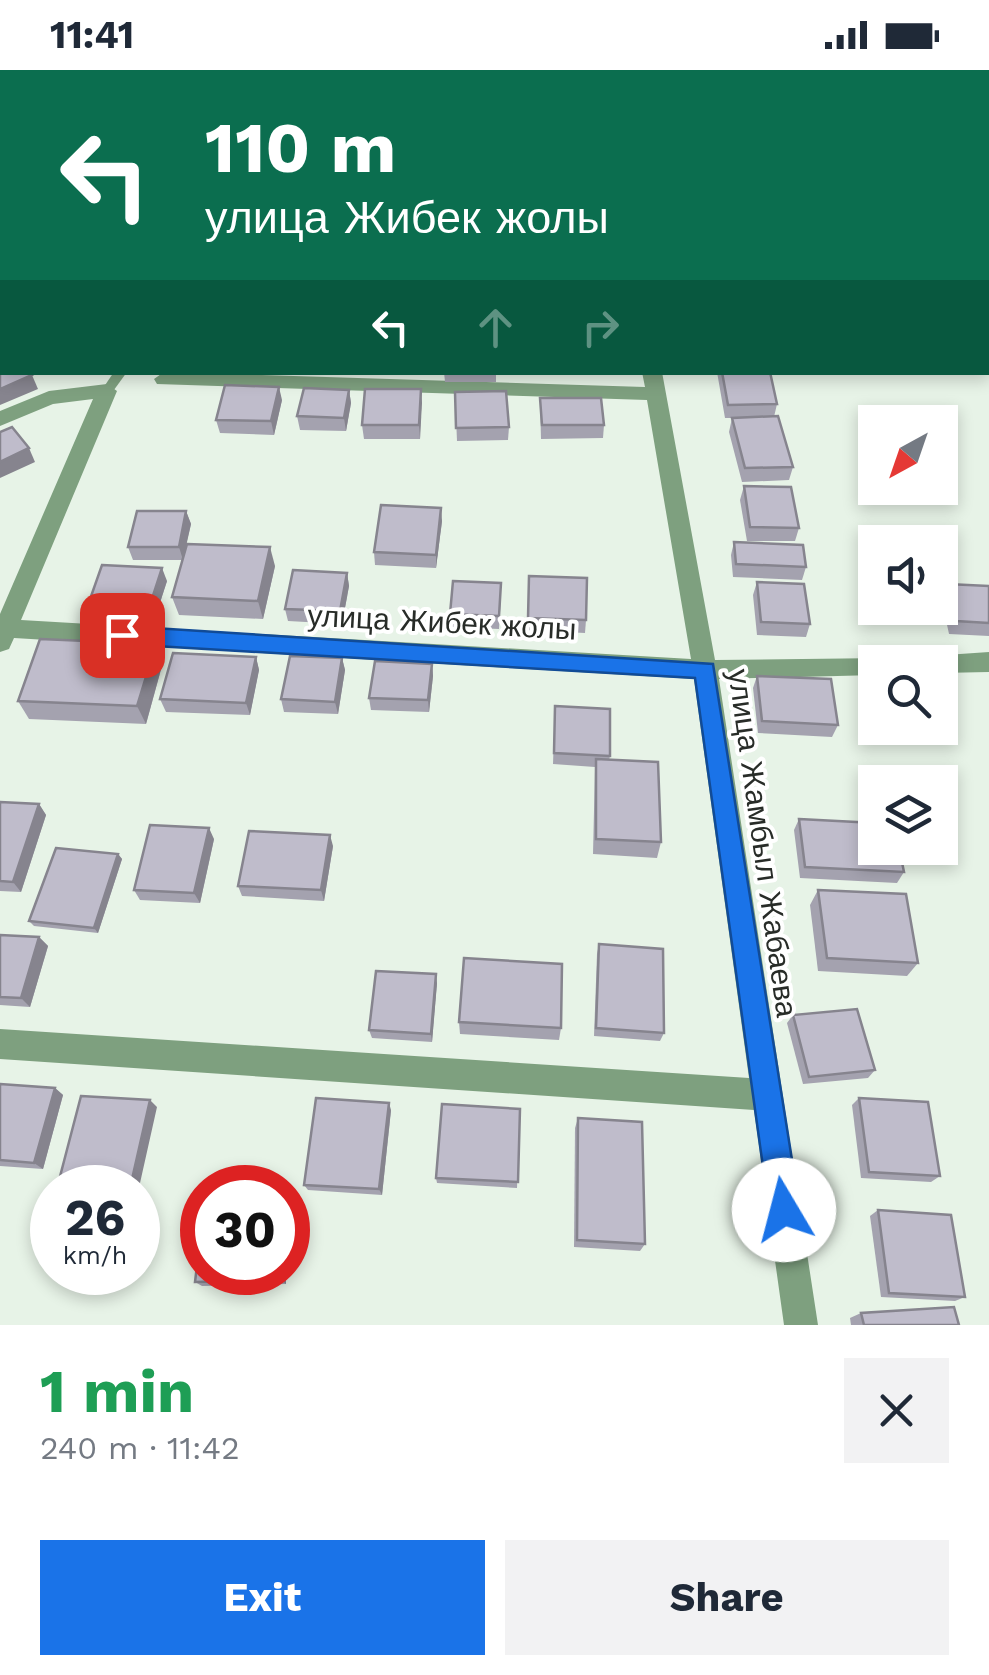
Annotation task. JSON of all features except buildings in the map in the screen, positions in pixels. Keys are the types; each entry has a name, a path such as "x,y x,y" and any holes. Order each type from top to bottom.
{"street":[{"path":"164,378 654,383"},
{"name":"улица Жамбыл Жабаева","path":"654,383 706,670 802,1325"},
{"path":"0,419 49,398 107,392 3,635"},
{"name":"улица Жибек жолы","path":"3,635 706,670 858,666"},
{"path":"958,663 989,662"},
{"path":"0,1044 768,1095"}],"lane":[{"path":"107,392 119,375"}],"route":[{"path":"122,635 706,670 784,1210"}]}
